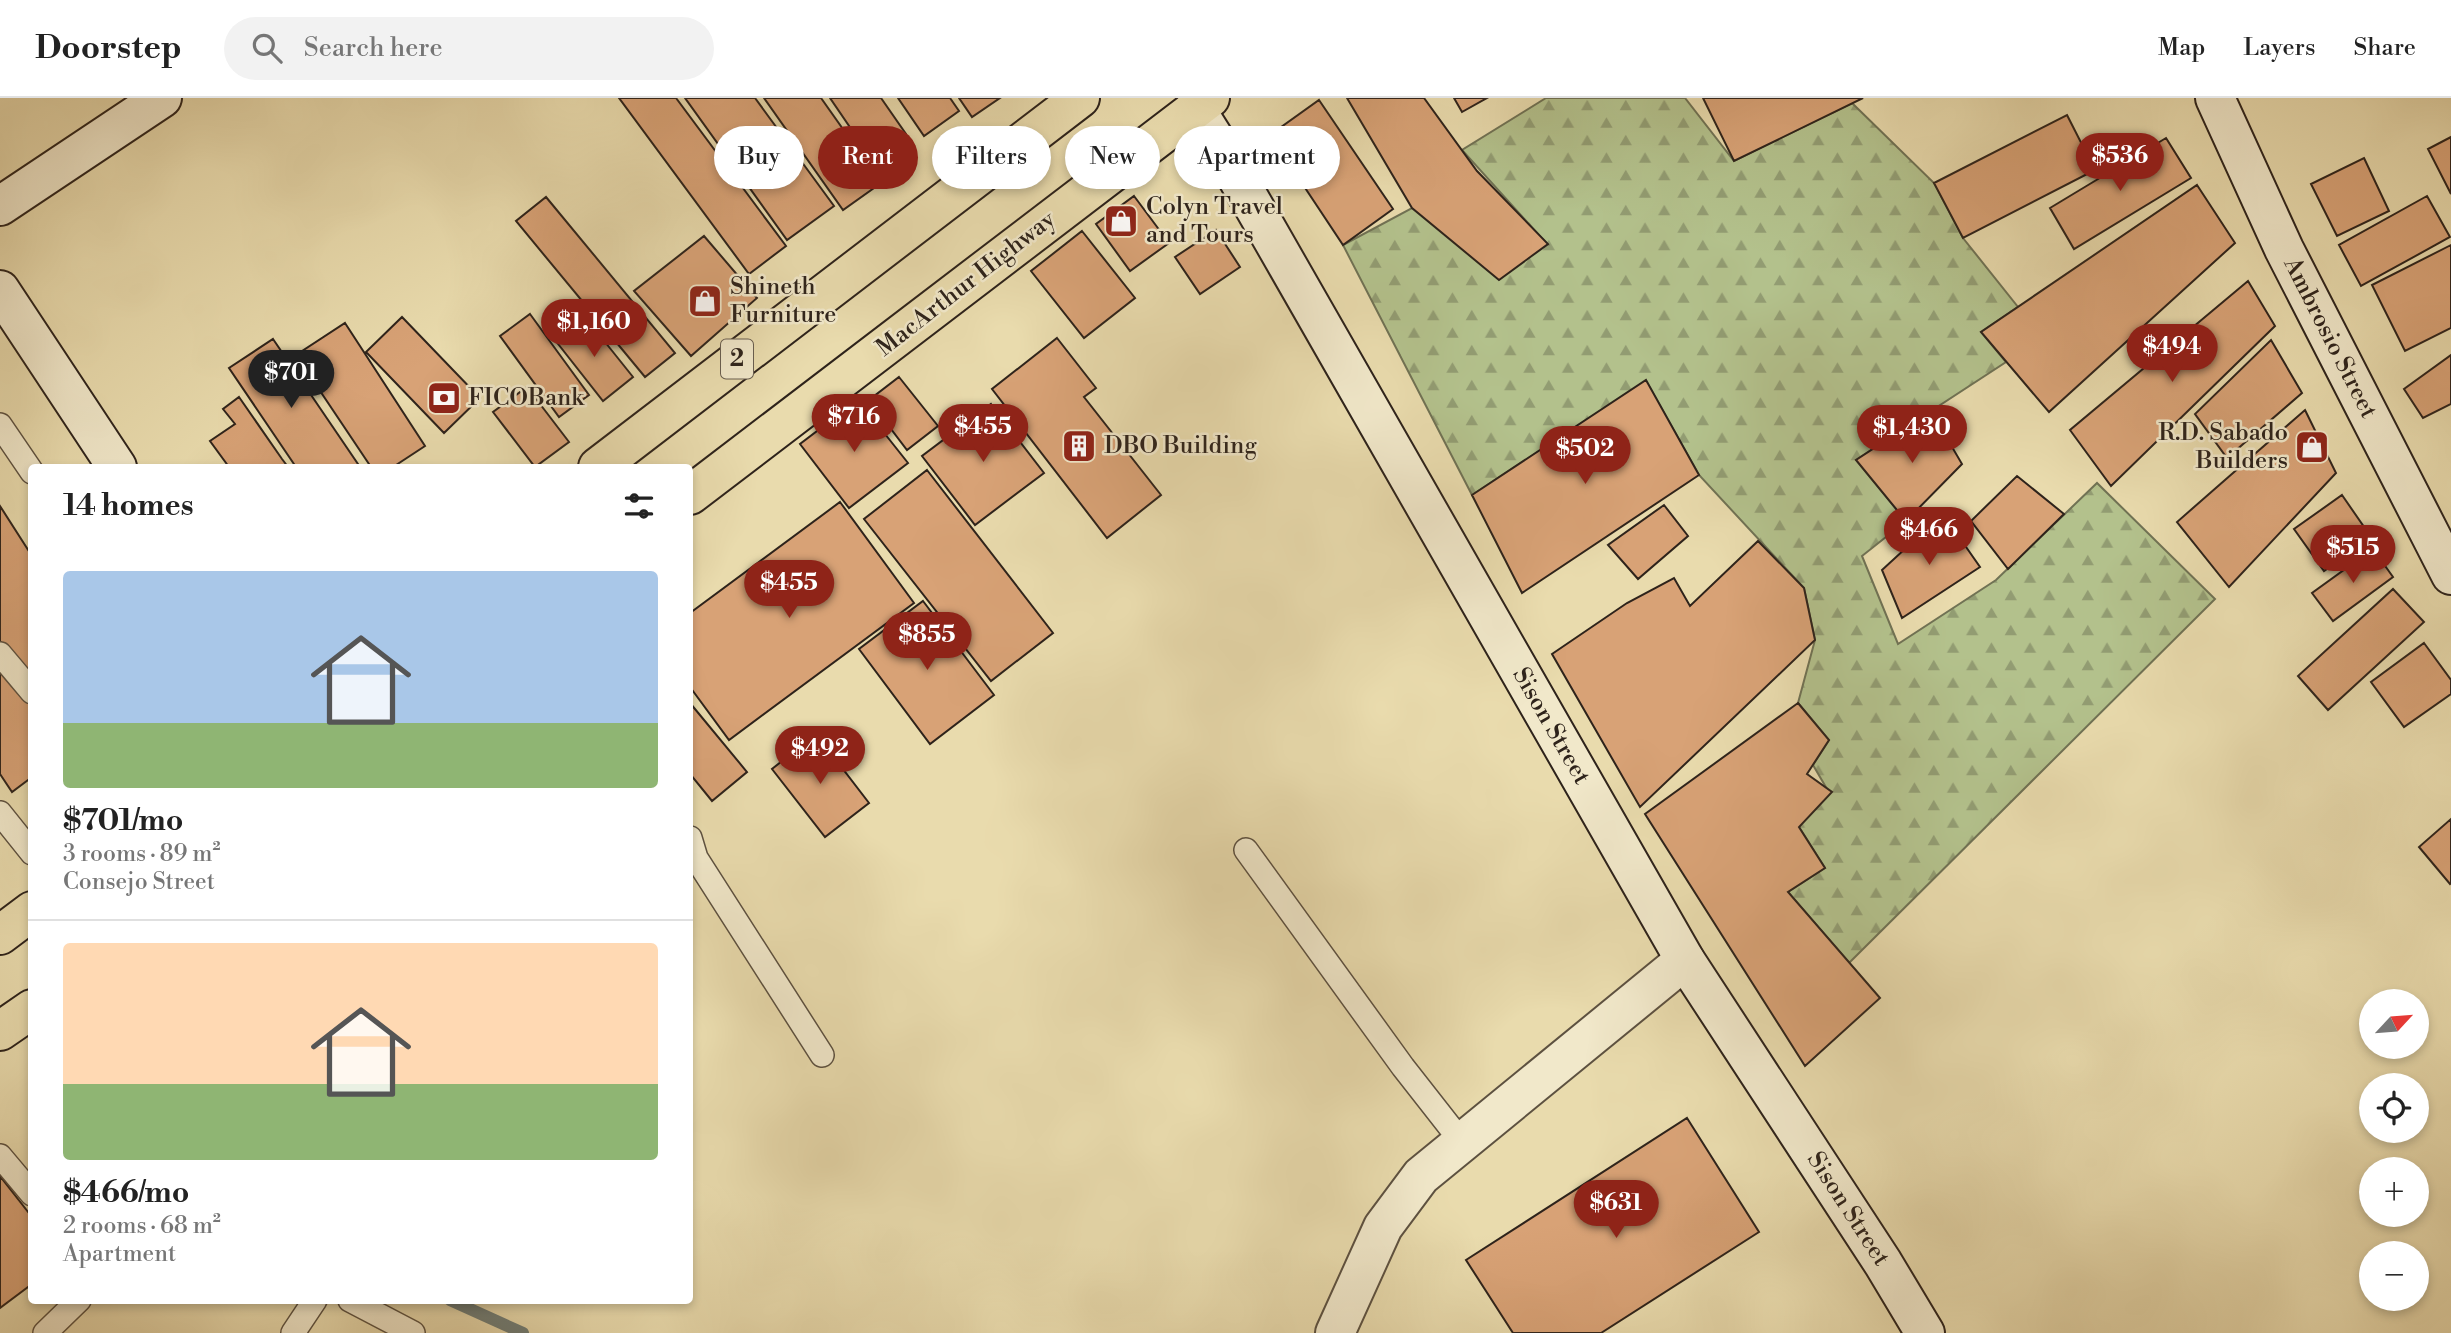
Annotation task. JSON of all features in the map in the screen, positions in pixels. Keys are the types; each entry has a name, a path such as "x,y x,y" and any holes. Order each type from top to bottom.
{"main road":[{"name":"2","path":"602,464 1080,98"},
{"name":"MacArthur Highway","path":"693,493 1202,103"},
{"path":"0,935 28,914"},
{"path":"0,1031 28,1012"}],"street":[{"path":"0,206 162,98"},
{"name":"Ambrosio Street","path":"2214,98 2284,249 2451,575"},
{"name":"Sison Street","path":"1202,103 1223,151 1685,960 1883,1263 1925,1333"},
{"path":"0,290 115,464"},
{"path":"1335,1333 1383,1227 1421,1175 1685,960"}],"lane":[{"path":"0,425 28,466"},
{"path":"0,654 28,687"},
{"path":"0,813 28,848"},
{"path":"693,848 696,858 822,1055"},
{"path":"1246,850 1403,1067 1461,1140"},
{"path":"0,1156 28,1190"},
{"path":"45,1333 75,1304"},
{"path":"293,1333 312,1304"},
{"path":"358,1304 413,1333"}],"green space":[{"path":"1546,98 1685,98 1734,161 1852,103 1934,183 1963,238 2018,307 1981,332 2006,362 1856,460 1906,521 1862,556 1898,644 1996,580 2097,483 2215,599 1849,963 1788,892 1825,868 1799,827 1827,789 1813,765 1829,740 1798,703 1815,640 1804,588 1699,475 1646,381 1472,495 1343,245 1412,208 1547,244 1462,150"}],"building":[{"path":"619,98 676,98 714,149 714,189 744,189 786,246 749,274"},
{"path":"685,98 755,98 775,126 714,126 714,138"},
{"path":"764,98 821,98 841,126 818,126 818,175 804,155 804,126 784,126"},
{"path":"830,98 881,98 900,126 849,126"},
{"path":"898,98 950,98 959,111 938,126 932,126 932,130 924,136"},
{"path":"959,98 1000,98 972,117"},
{"path":"1347,98 1424,98 1477,171 1548,244 1499,280 1412,208"},
{"path":"1454,98 1487,98 1462,112"},
{"path":"1703,98 1863,98 1734,161"},
{"path":"1319,100 1337,126 1283,126"},
{"path":"2067,115 2095,170 1963,238 1934,183"},
{"path":"1340,131 1393,209 1343,245 1306,189 1340,189"},
{"path":"2451,137 2451,194 2428,149"},
{"path":"2166,138 2191,178 2074,249 2050,208"},
{"path":"2364,158 2389,211 2337,236 2311,184"},
{"path":"804,165 818,184 818,189 822,189 834,206 787,240 750,189 804,189"},
{"path":"2197,185 2235,243 2049,412 1981,332"},
{"path":"828,189 873,189 843,210"},
{"path":"1134,196 1169,243 1130,271 1096,224"},
{"path":"2427,196 2450,237 2361,286 2339,245"},
{"path":"546,197 675,353 645,377 516,221"},
{"path":"1216,230 1240,267 1200,294 1175,257"},
{"path":"1082,231 1135,298 1084,338 1031,271"},
{"path":"704,236 757,298 691,356 634,291"},
{"path":"2451,245 2451,328 2405,351 2372,285"},
{"path":"2248,281 2275,326 2111,486 2070,430"},
{"path":"530,314 589,395 559,417 500,336"},
{"path":"402,317 480,398 444,433 366,352"},
{"path":"585,317 633,377 603,401 555,340"},
{"path":"345,323 425,446 398,464 369,464 296,355"},
{"name":"DBO Building","path":"1057,338 1096,388 1084,397 1161,495 1107,538 992,389"},
{"path":"273,339 358,464 294,464 229,368"},
{"path":"2271,340 2302,393 2227,458 2195,414"},
{"path":"2451,355 2451,404 2423,418 2404,389"},
{"path":"899,377 938,426 907,450 869,400"},
{"path":"1646,380 1699,475 1522,593 1472,495"},
{"path":"527,387 569,442 539,464 533,464 493,412"},
{"path":"239,397 286,464 227,464 210,441 235,424 223,409"},
{"path":"858,400 908,463 849,508 800,444"},
{"path":"991,404 1044,473 975,525 922,456"},
{"path":"2305,410 2336,473 2229,587 2177,522"},
{"path":"1931,411 1962,464 1906,521 1856,460"},
{"path":"927,470 1053,633 991,681 864,519"},
{"path":"2017,476 2064,514 2008,569 1971,521"},
{"path":"2342,495 2371,537 2324,571 2294,529"},
{"path":"840,502 914,603 729,740 693,691 693,611"},
{"path":"1664,505 1688,536 1638,579 1608,545"},
{"path":"0,506 28,550 28,675 0,641"},
{"path":"1943,514 1980,567 1902,618 1882,570"},
{"path":"1758,541 1804,588 1815,640 1640,807 1552,654 1627,603 1674,578 1690,606"},
{"path":"2373,549 2393,577 2333,621 2312,593"},
{"path":"2393,589 2424,622 2328,710 2298,676"},
{"path":"923,601 994,695 930,744 859,649"},
{"path":"2424,643 2451,680 2451,694 2404,727 2371,682"},
{"path":"0,662 28,699 28,780 12,792 0,774"},
{"path":"1798,703 1829,740 1807,774 1832,792 1799,827 1825,868 1788,892 1880,998 1805,1066 1645,814"},
{"path":"693,707 747,772 712,801 693,778"},
{"path":"816,734 869,803 825,837 772,769"},
{"path":"2451,819 2451,883 2450,884 2419,847"},
{"path":"1687,1118 1759,1232 1601,1333 1513,1333 1466,1260"},
{"path":"0,1176 28,1212 28,1287 0,1308"}],"waterway":[{"path":"459,1304 523,1333"}],"place":[{"name":"Colyn Travel and Tours","path":"1121,221"},
{"name":"Shineth Furniture","path":"705,301"},
{"name":"FICOBank","path":"444,398"},
{"name":"DBO Building","path":"1079,446"},
{"name":"R.D. Sabado Builders","path":"2312,447"}]}
